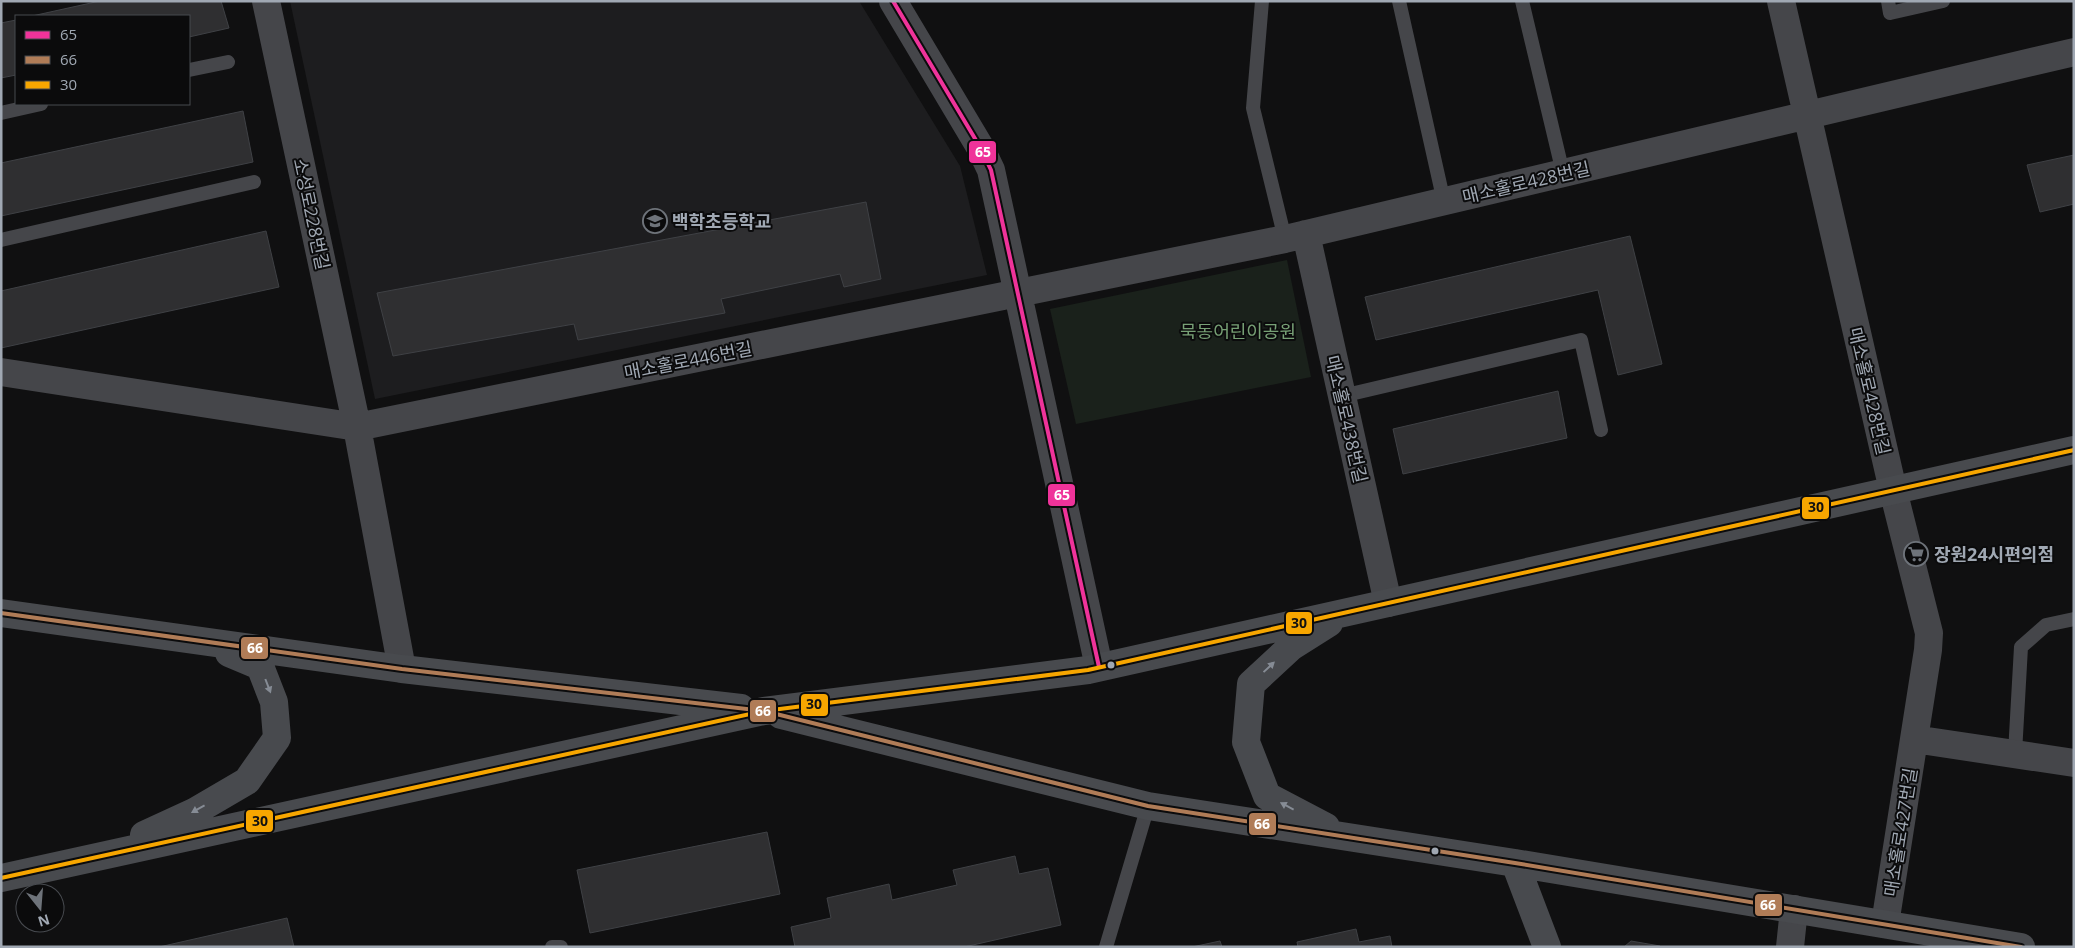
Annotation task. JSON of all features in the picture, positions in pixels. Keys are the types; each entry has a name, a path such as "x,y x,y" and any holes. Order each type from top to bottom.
{"main road":[{"path":"1,878 764,711 1099,667 2074,450"},
{"path":"1,613 402,669 764,711 1148,806 1515,863 2021,947"},
{"path":"1343,613 1291,647 1251,684 1246,742 1267,796 1345,837"},
{"path":"96,857 194,812 247,780 277,738 274,702 260,666 203,641"},
{"path":"1515,863 1547,947"}],"street":[{"name":"소성로228번길","path":"266,1 357,427 402,669"},
{"path":"893,1 980,147 991,170 1099,667"},
{"name":"매소홀로428번길","path":"1781,1 1893,490"},
{"path":"1808,115 2074,52"},
{"name":"매소홀로428번길","path":"1444,202 1808,115"},
{"name":"매소홀로446번길","path":"357,427 1296,237 1444,202"},
{"name":"매소홀로438번길","path":"1296,237 1342,396 1388,603"},
{"path":"1,372 357,427"},
{"name":"매소홀로427번길","path":"1885,924 1928,650 1929,633 1893,490"},
{"path":"1914,740 2015,753 2074,763"},
{"path":"1790,947 1794,909"}],"lane":[{"name":"매소홀로438번길","path":"1262,1 1253,108 1296,237"},
{"name":"매소홀로428번길","path":"1398,1 1444,202"},
{"path":"1522,1 1563,173"},
{"path":"1888,1 1890,13 1942,1"},
{"path":"190,70 228,62"},
{"path":"1,113 37,105"},
{"path":"1,240 254,182"},
{"path":"1342,396 1581,340 1601,430"},
{"path":"2015,753 2021,647 2046,626 2074,619"},
{"path":"1106,947 1148,806"},
{"path":"552,947 559,945 561,947"}],"shaded area":[{"name":"백학초등학교","path":"290,1 859,1 960,166 987,275 375,399"}],"green space":[{"name":"묵동어린이공원","path":"1287,260 1311,377 1076,424 1050,309"}],"building":[{"path":"100,1 221,1 229,28 190,37 190,15 37,15"},
{"path":"15,20 15,75 1,78 1,23"},
{"path":"243,111 253,162 1,216 1,163"},
{"path":"2074,155 2074,204 2040,212 2027,165"},
{"path":"866,202 881,279 844,287 840,274 721,299 725,313 578,340 574,324 393,356 377,293"},
{"path":"266,231 279,287 1,348 1,291"},
{"path":"1630,236 1662,364 1618,375 1598,290 1376,340 1365,297"},
{"path":"1558,391 1567,438 1403,474 1393,429"},
{"path":"767,832 780,894 590,933 577,870"},
{"path":"1015,856 1019,874 1048,868 1061,925 964,947 795,947 791,927 831,918 827,898 889,884 892,900 957,885 953,870"},
{"path":"287,918 294,947 159,947"},
{"path":"1356,929 1359,942 1390,936 1392,947 1298,947 1297,942"},
{"path":"1220,941 1222,947 1192,947"},
{"path":"1631,941 1660,946 1660,947 1624,947"}],"transit line":[{"name":"65","path":"893,1 980,147 991,170 1099,667"},
{"name":"30","path":"1,878 764,711 1088,670 2074,450"},
{"name":"66","path":"1,613 402,669 764,711 1148,806 1515,863 2021,947"}],"place":[{"name":"백학초등학교","path":"655,221"},
{"name":"장원24시편의점","path":"1916,554"}]}
